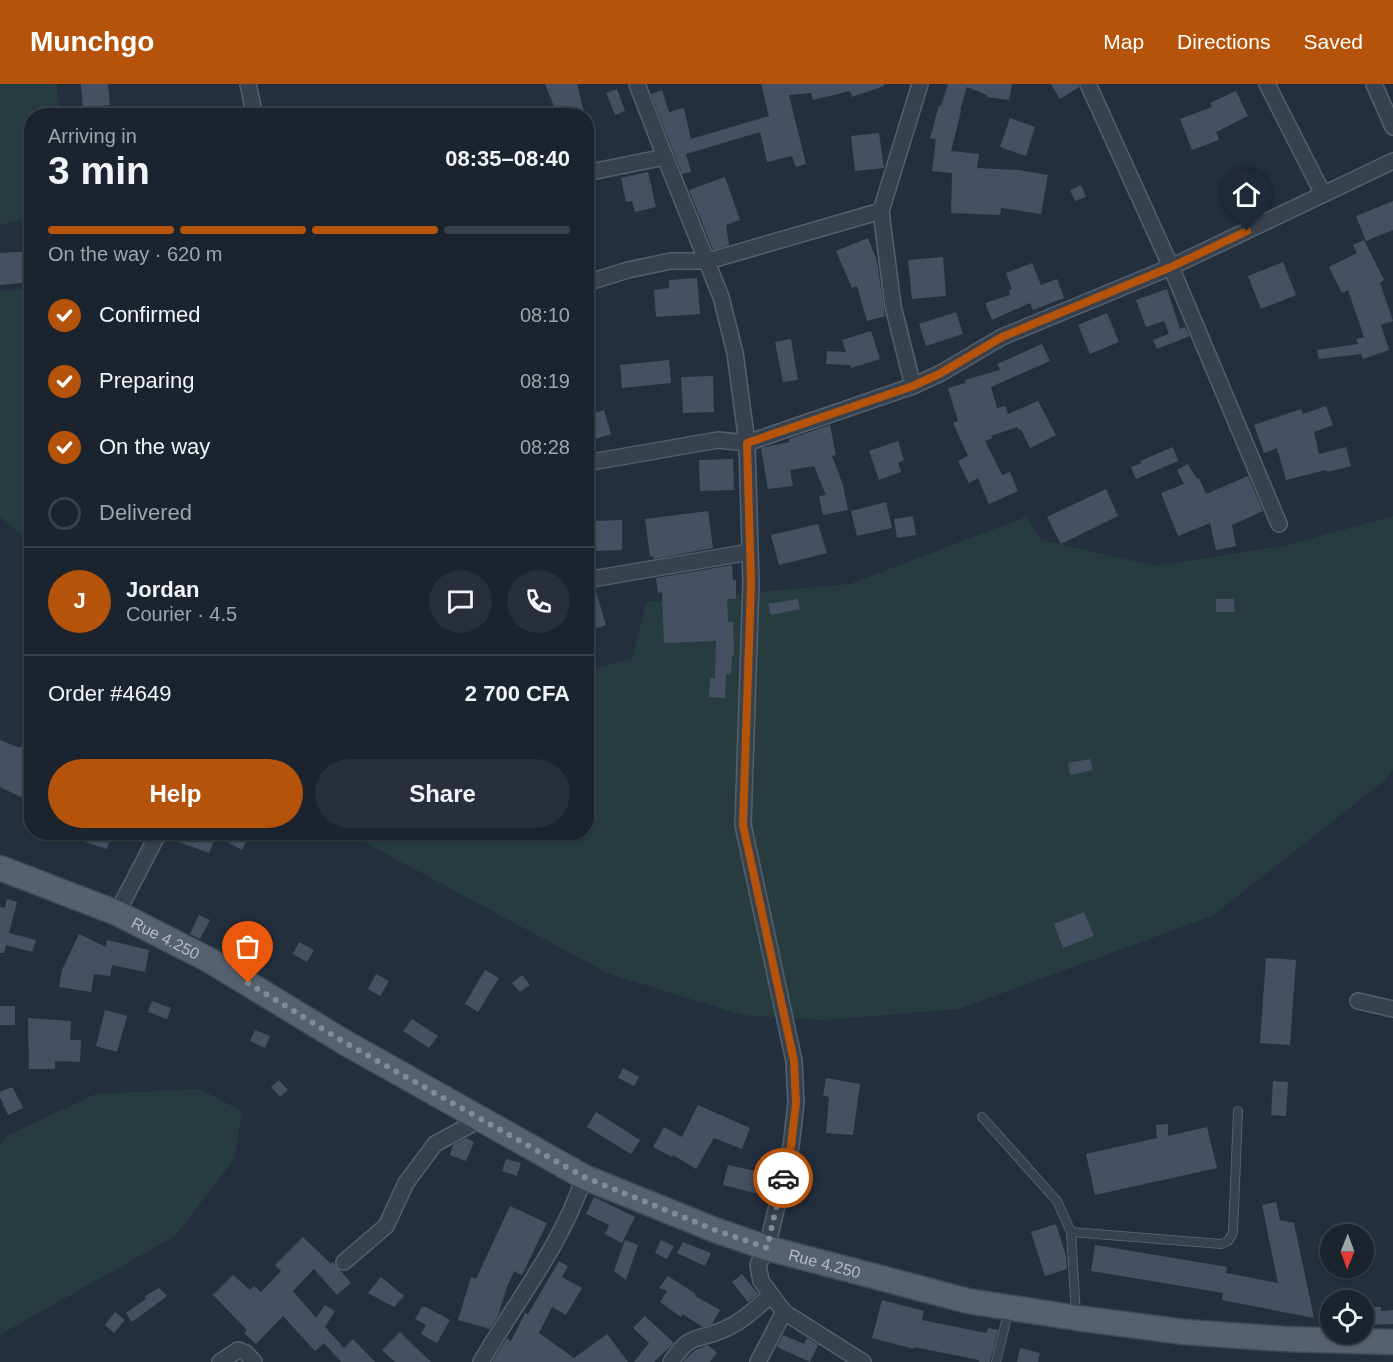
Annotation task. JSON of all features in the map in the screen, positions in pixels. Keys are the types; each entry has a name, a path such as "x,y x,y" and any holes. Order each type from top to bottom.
{"main road":[{"name":"Rue 4.250","path":"0,868 117,913 209,960 344,1042 584,1177 715,1230 767,1248 968,1302 1184,1332 1285,1340 1393,1342"}],"street":[{"path":"248,84 253,108"},
{"path":"638,84 721,297 735,353 747,443 751,583 743,825 794,1061 796,1103 791,1146 767,1248 759,1265 760,1281 784,1312 863,1362"},
{"path":"913,386 893,306 881,211 920,84"},
{"path":"1088,84 1171,267 1279,524"},
{"path":"1267,84 1323,194"},
{"path":"1374,84 1393,127"},
{"path":"594,171 665,157"},
{"path":"594,462 718,440 747,443 913,386 941,373 1002,337 1171,267 1393,161"},
{"path":"594,281 628,270 671,261 708,261 881,211"},
{"path":"594,579 750,552"},
{"path":"117,913 155,840"},
{"path":"1358,1001 1393,1009"},
{"path":"344,1262 386,1226 406,1183 435,1144 479,1120"},
{"path":"481,1362 555,1244 575,1205 584,1177"},
{"path":"671,1362 683,1345 692,1338 724,1330 747,1317 771,1295"},
{"path":"758,1362 784,1312"},
{"path":"220,1362 238,1350 246,1353 254,1362"}],"lane":[{"path":"1071,1232 1221,1244 1228,1241 1233,1233 1238,1111"},
{"path":"982,1117 1057,1201 1071,1232 1077,1318"},
{"path":"996,1362 1010,1308"}],"green space":[{"path":"0,84 57,84 59,108 24,108 24,219 0,225"},
{"path":"24,289 24,536 0,517 0,291"},
{"path":"1393,516 1393,770 1384,781 1212,916 959,1009 823,1020 742,1015 607,973 361,840 594,840 594,669 632,659 647,602 850,584 1026,517 1041,540 1155,566 1284,546"},
{"path":"199,1089 242,1111 234,1159 175,1236 3,1333 0,1337 0,1146 6,1136 96,1094"}],"building":[{"path":"81,84 108,84 110,105 83,108"},
{"path":"545,84 577,84 583,108 555,108"},
{"path":"761,84 884,84 884,86 852,97 850,91 813,100 811,93 789,95 806,164 796,167 792,156 767,162 760,132 686,154 691,172 682,174 651,94 662,90 669,112 684,108 691,139 769,116"},
{"path":"948,84 1012,84 1009,100 987,97 967,87 951,151 979,154 977,168 1019,170 1048,175 1041,214 1001,208 1000,215 951,213 952,173 932,171 936,139 930,138 939,105 941,106"},
{"path":"1051,84 1078,84 1079,87 1060,99"},
{"path":"617,89 625,111 615,115 606,93"},
{"path":"1236,91 1248,116 1216,132 1219,140 1192,150 1180,119 1212,107 1210,103"},
{"path":"1010,118 1035,127 1026,156 1000,147"},
{"path":"879,133 884,168 855,171 851,136"},
{"path":"648,172 656,207 635,212 632,201 626,202 621,178"},
{"path":"725,177 740,220 726,225 729,245 713,250 689,190"},
{"path":"1081,185 1086,197 1075,201 1070,190"},
{"path":"1393,201 1393,230 1366,241 1356,216"},
{"path":"868,238 877,261 885,316 867,321 857,286 852,288 836,251"},
{"path":"1364,240 1384,280 1380,283 1393,321 1381,325 1389,350 1363,359 1361,354 1319,359 1317,350 1358,344 1356,339 1364,337 1348,290 1342,293 1329,267 1357,253 1353,245"},
{"path":"24,252 24,283 0,285 0,253"},
{"path":"943,257 946,296 912,299 908,260"},
{"path":"1283,262 1296,295 1261,309 1248,276"},
{"path":"1032,263 1041,285 1057,279 1064,298 1033,310 1030,303 992,320 985,303 1010,295 1009,290 1012,289 1006,273"},
{"path":"697,278 700,314 656,317 654,290 669,288 669,280"},
{"path":"1167,289 1180,329 1185,327 1190,336 1157,349 1153,340 1169,334 1164,321 1146,327 1136,300"},
{"path":"956,312 963,334 926,346 919,324"},
{"path":"1107,313 1119,342 1090,354 1078,325"},
{"path":"871,331 880,359 851,368 850,365 826,364 827,351 846,352 842,340"},
{"path":"791,339 798,380 783,382 775,342"},
{"path":"1042,344 1050,361 991,387 997,408 1005,406 1008,414 1038,401 1056,435 1030,448 1021,429 1017,427 991,436 992,438 985,441 1002,475 1010,472 1018,491 989,504 978,478 969,483 958,461 968,456 953,423 958,421 948,388 966,383 965,380 1000,370 997,364"},
{"path":"669,360 671,383 622,388 620,365"},
{"path":"713,376 714,412 683,413 681,377"},
{"path":"1326,406 1333,425 1314,432 1319,454 1346,447 1351,466 1286,480 1277,448 1264,453 1254,425 1301,409 1303,414"},
{"path":"604,410 611,434 594,439 594,413"},
{"path":"830,425 836,455 832,456 843,485 848,510 823,515 819,496 826,495 814,466 790,470 793,486 768,489 761,448 789,442 789,439"},
{"path":"898,441 904,460 898,463 901,472 879,480 869,451"},
{"path":"1173,447 1178,461 1136,479 1131,467"},
{"path":"733,459 734,490 700,491 699,460"},
{"path":"1188,464 1197,479 1199,478 1206,494 1248,476 1263,511 1232,525 1236,546 1216,550 1210,523 1178,536 1161,493 1184,484 1177,470"},
{"path":"1106,489 1118,516 1061,544 1047,517"},
{"path":"886,502 892,528 857,536 851,511"},
{"path":"708,511 713,548 654,559 653,556 650,557 645,519"},
{"path":"913,516 916,535 897,538 894,519"},
{"path":"622,520 622,550 595,551 594,521"},
{"path":"818,524 827,553 779,565 771,535"},
{"path":"732,565 733,580 736,580 736,599 727,599 728,622 733,622 734,655 732,656 731,675 726,674 725,698 709,697 710,678 715,678 716,641 664,643 662,592 658,593 656,578"},
{"path":"594,592 596,592 606,625 594,629"},
{"path":"798,599 800,609 771,615 768,604"},
{"path":"1216,599 1234,599 1235,612 1216,612"},
{"path":"0,740 20,748 24,741 23,798 0,787"},
{"path":"1090,759 1093,770 1070,775 1068,763"},
{"path":"78,840 110,840 107,849"},
{"path":"176,840 214,840 209,853"},
{"path":"223,840 247,840 242,850"},
{"path":"7,899 17,902 9,933 36,940 32,952 6,945 4,953 0,953 0,907 5,908"},
{"path":"1084,912 1094,936 1063,948 1054,924"},
{"path":"199,915 210,920 200,939 190,934"},
{"path":"79,934 106,947 107,940 149,950 145,972 112,965 110,976 94,974 91,992 59,987 62,970"},
{"path":"299,942 314,950 307,962 293,954"},
{"path":"1266,958 1296,960 1290,1045 1260,1043"},
{"path":"485,970 499,978 478,1012 465,1004"},
{"path":"376,974 389,981 380,996 368,989"},
{"path":"522,975 530,985 520,992 512,983"},
{"path":"152,1001 171,1008 167,1019 148,1012"},
{"path":"0,1006 15,1006 15,1025 0,1025"},
{"path":"105,1010 127,1016 117,1052 96,1046"},
{"path":"28,1018 71,1021 70,1040 81,1040 80,1062 55,1061 55,1069 29,1069"},
{"path":"412,1019 438,1036 429,1048 403,1031"},
{"path":"255,1030 270,1036 265,1048 250,1041"},
{"path":"623,1068 639,1077 634,1086 618,1078"},
{"path":"826,1078 860,1084 853,1135 826,1133 829,1097 823,1095"},
{"path":"279,1080 288,1090 280,1097 271,1087"},
{"path":"1273,1081 1288,1082 1286,1116 1271,1115"},
{"path":"13,1088 23,1108 8,1115 0,1092"},
{"path":"698,1105 750,1128 742,1149 714,1138 696,1169 673,1155 672,1157 653,1147 664,1127 682,1137"},
{"path":"596,1112 640,1140 631,1154 587,1127"},
{"path":"1168,1124 1168,1136 1207,1127 1217,1168 1095,1195 1086,1154 1157,1138 1156,1125"},
{"path":"466,1138 474,1142 466,1161 450,1155 453,1145"},
{"path":"506,1159 521,1163 517,1176 502,1171"},
{"path":"728,1165 764,1173 759,1194 723,1185"},
{"path":"594,1197 635,1217 622,1243 605,1234 609,1225 586,1214"},
{"path":"1276,1202 1280,1220 1294,1223 1314,1318 1222,1300 1223,1293 1091,1271 1095,1245 1227,1267 1226,1273 1278,1283 1262,1205"},
{"path":"510,1206 547,1223 522,1275 514,1271 498,1316 490,1329 458,1320 471,1277 476,1279"},
{"path":"1056,1224 1066,1256 1067,1269 1045,1276 1031,1232"},
{"path":"303,1237 331,1264 333,1262 351,1283 337,1295 314,1269 293,1291 316,1318 325,1305 335,1311 325,1327 344,1348 353,1339 375,1362 341,1362 324,1343 315,1351 283,1316 256,1344 244,1333 247,1330 213,1295 233,1275 250,1290 254,1286 261,1292 281,1271 275,1265"},
{"path":"625,1240 638,1245 626,1280 614,1271"},
{"path":"661,1240 674,1246 667,1259 655,1253"},
{"path":"683,1242 711,1253 705,1266 677,1253"},
{"path":"559,1261 568,1266 562,1277 582,1288 566,1315 552,1307 539,1333 574,1358 607,1334 628,1362 492,1362 507,1338 511,1341 525,1313 528,1314"},
{"path":"742,1274 758,1294 748,1302 732,1282"},
{"path":"668,1276 696,1294 695,1296 720,1310 712,1324 703,1327 682,1314 681,1317 660,1302 667,1291 659,1288"},
{"path":"381,1277 404,1296 394,1307 368,1293"},
{"path":"159,1288 167,1296 132,1322 126,1313 146,1299 145,1296"},
{"path":"882,1300 924,1311 922,1320 986,1333 988,1328 998,1330 990,1362 979,1362 979,1360 914,1347 914,1349 872,1338"},
{"path":"422,1307 450,1320 437,1343 421,1334 426,1325 415,1319"},
{"path":"1374,1307 1381,1307 1381,1311 1393,1310 1393,1324 1374,1325"},
{"path":"115,1312 125,1320 114,1333 105,1325"},
{"path":"645,1316 674,1343 654,1362 634,1362 649,1343 633,1328"},
{"path":"400,1332 431,1362 395,1362 382,1350"},
{"path":"783,1335 804,1344 807,1338 818,1345 810,1362 777,1347"},
{"path":"708,1345 717,1353 710,1362 683,1362 695,1350"},
{"path":"1020,1348 1040,1353 1038,1362 1017,1362"}],"way so far":[{"path":"248,983 344,1042 530,1149 584,1177 715,1230 767,1248 783,1178"}],"route":[{"path":"783,1178 791,1146 796,1103 794,1061 743,825 751,583 747,443 913,386 941,373 1002,337 1171,267 1247,231"}]}
